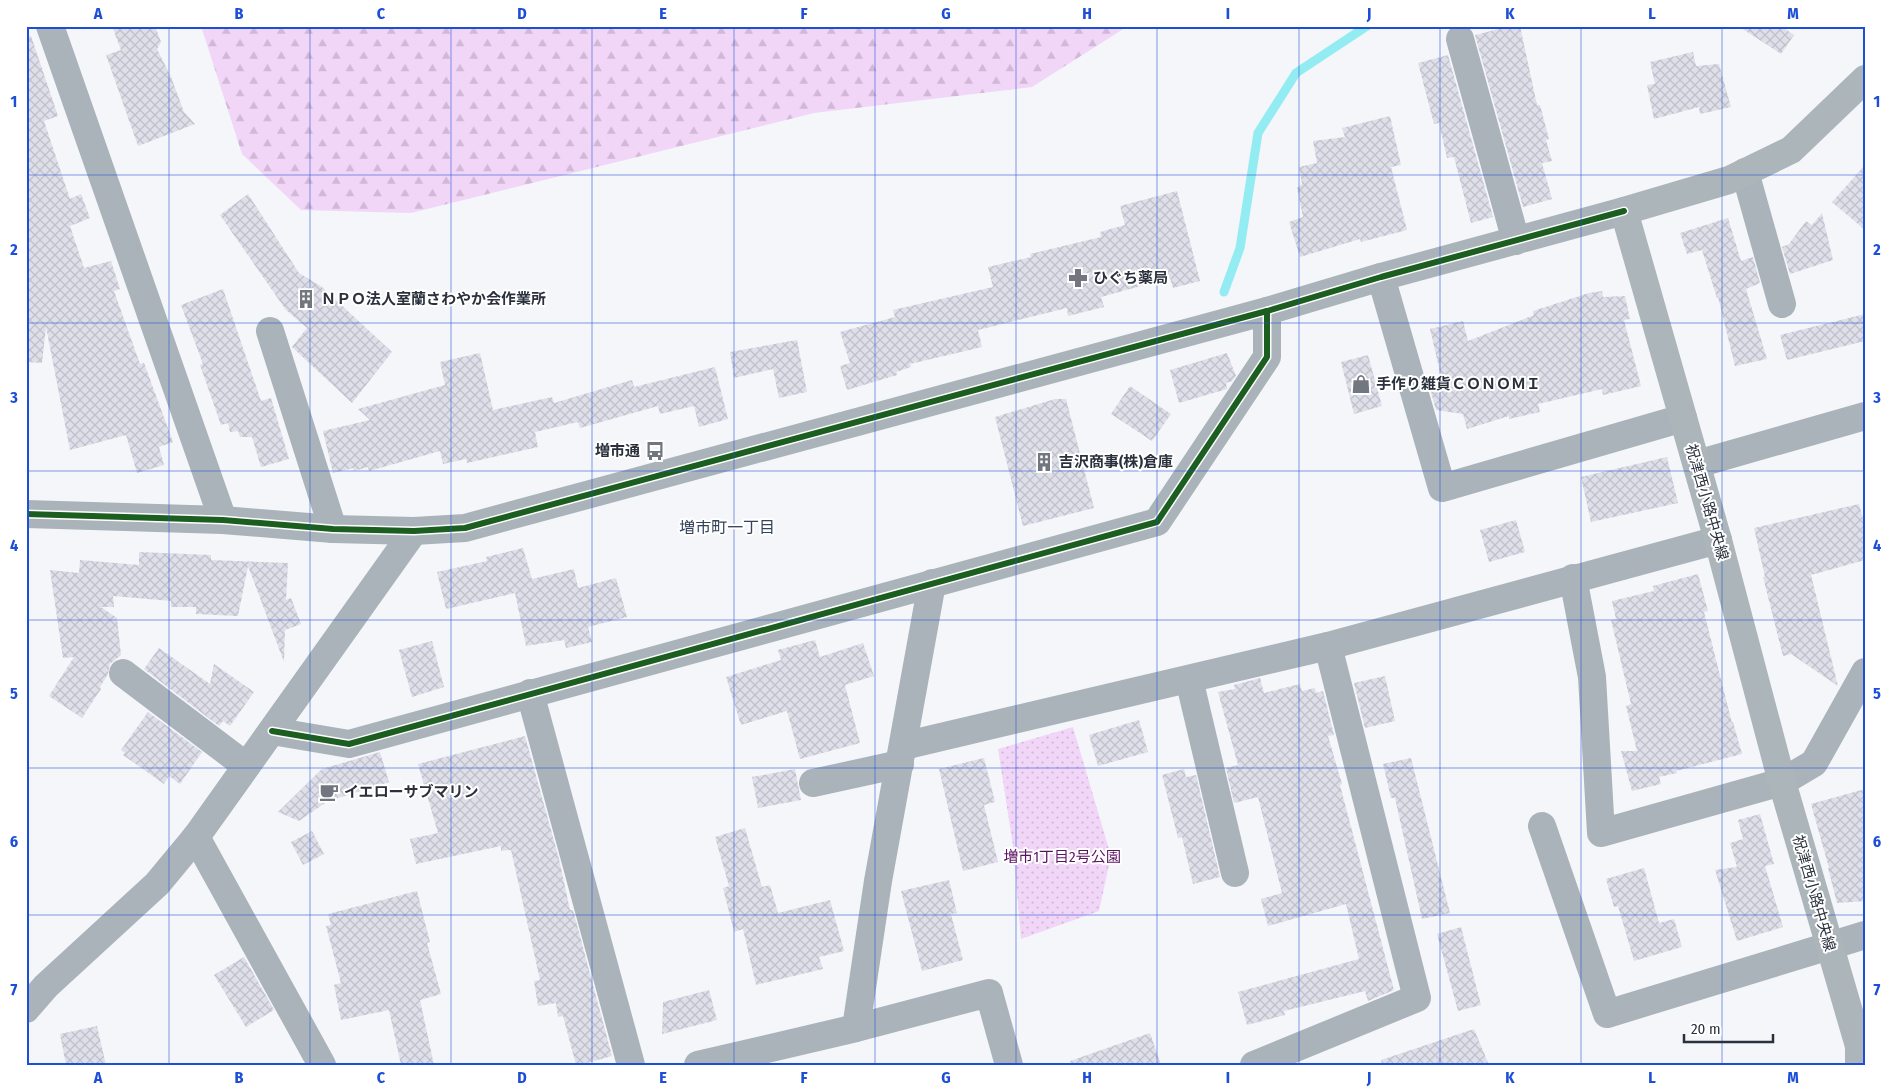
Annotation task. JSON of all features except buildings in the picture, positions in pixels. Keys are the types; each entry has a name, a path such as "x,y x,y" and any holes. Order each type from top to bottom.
{"main road":[{"path":"1624,210 1729,180 1792,150 1865,79"},
{"name":"祝津西小路中央線","path":"1624,210 1718,540 1782,782 1859,1046 1859,1065"}],"street":[{"path":"50,26 223,520"},
{"path":"1460,39 1516,241"},
{"path":"1745,172 1782,304"},
{"path":"26,514 223,520 333,529 414,531 465,528 1267,311 1381,277 1624,210"},
{"path":"1381,277 1442,488 1683,418"},
{"path":"272,731 349,744 1157,522 1267,357 1267,311"},
{"path":"270,331 333,529"},
{"path":"1696,464 1865,416"},
{"path":"26,1009 46,986 156,884 196,836 414,531"},
{"path":"813,783 902,755 1189,679 1328,646 1572,578 1718,540"},
{"path":"1572,578 1592,678 1601,833 1782,782 1814,763 1865,672"},
{"path":"856,1028 878,881 932,583"},
{"path":"1254,1065 1417,998 1328,646"},
{"path":"123,673 246,766"},
{"path":"1189,679 1236,874"},
{"path":"530,693 632,1065"},
{"path":"1542,826 1607,1014 1865,935"},
{"path":"196,836 322,1065"},
{"path":"698,1065 856,1028 990,993 1009,1065"}],"green space":[{"path":"201,26 1128,26 1032,87 814,113 411,213 301,210 242,154"},
{"name":"増市1丁目2号公園","path":"1073,727 1111,856 1099,911 1021,939 1013,846 998,749"}],"waterway":[{"path":"1224,292 1240,248 1258,133 1296,73 1367,26"}],"cycle path":[{"path":"26,514 223,520 333,529 414,531 465,528 1267,311 1381,277 1624,211"},
{"path":"272,731 349,744 1157,522 1267,357 1267,311"}],"place":[{"name":"ひぐち薬局","path":"1078,278"},
{"name":"ＮＰＯ法人室蘭さわやか会作業所","path":"306,299"},
{"name":"手作り雑貨ＣＯＮＯＭＩ","path":"1361,384"},
{"name":"増市通","path":"655,451"},
{"name":"吉沢商事(株)倉庫","path":"1044,462"},
{"name":"イエローサブマリン","path":"329,792"}],"district":[{"name":"増市町一丁目","path":"727,527"}]}
